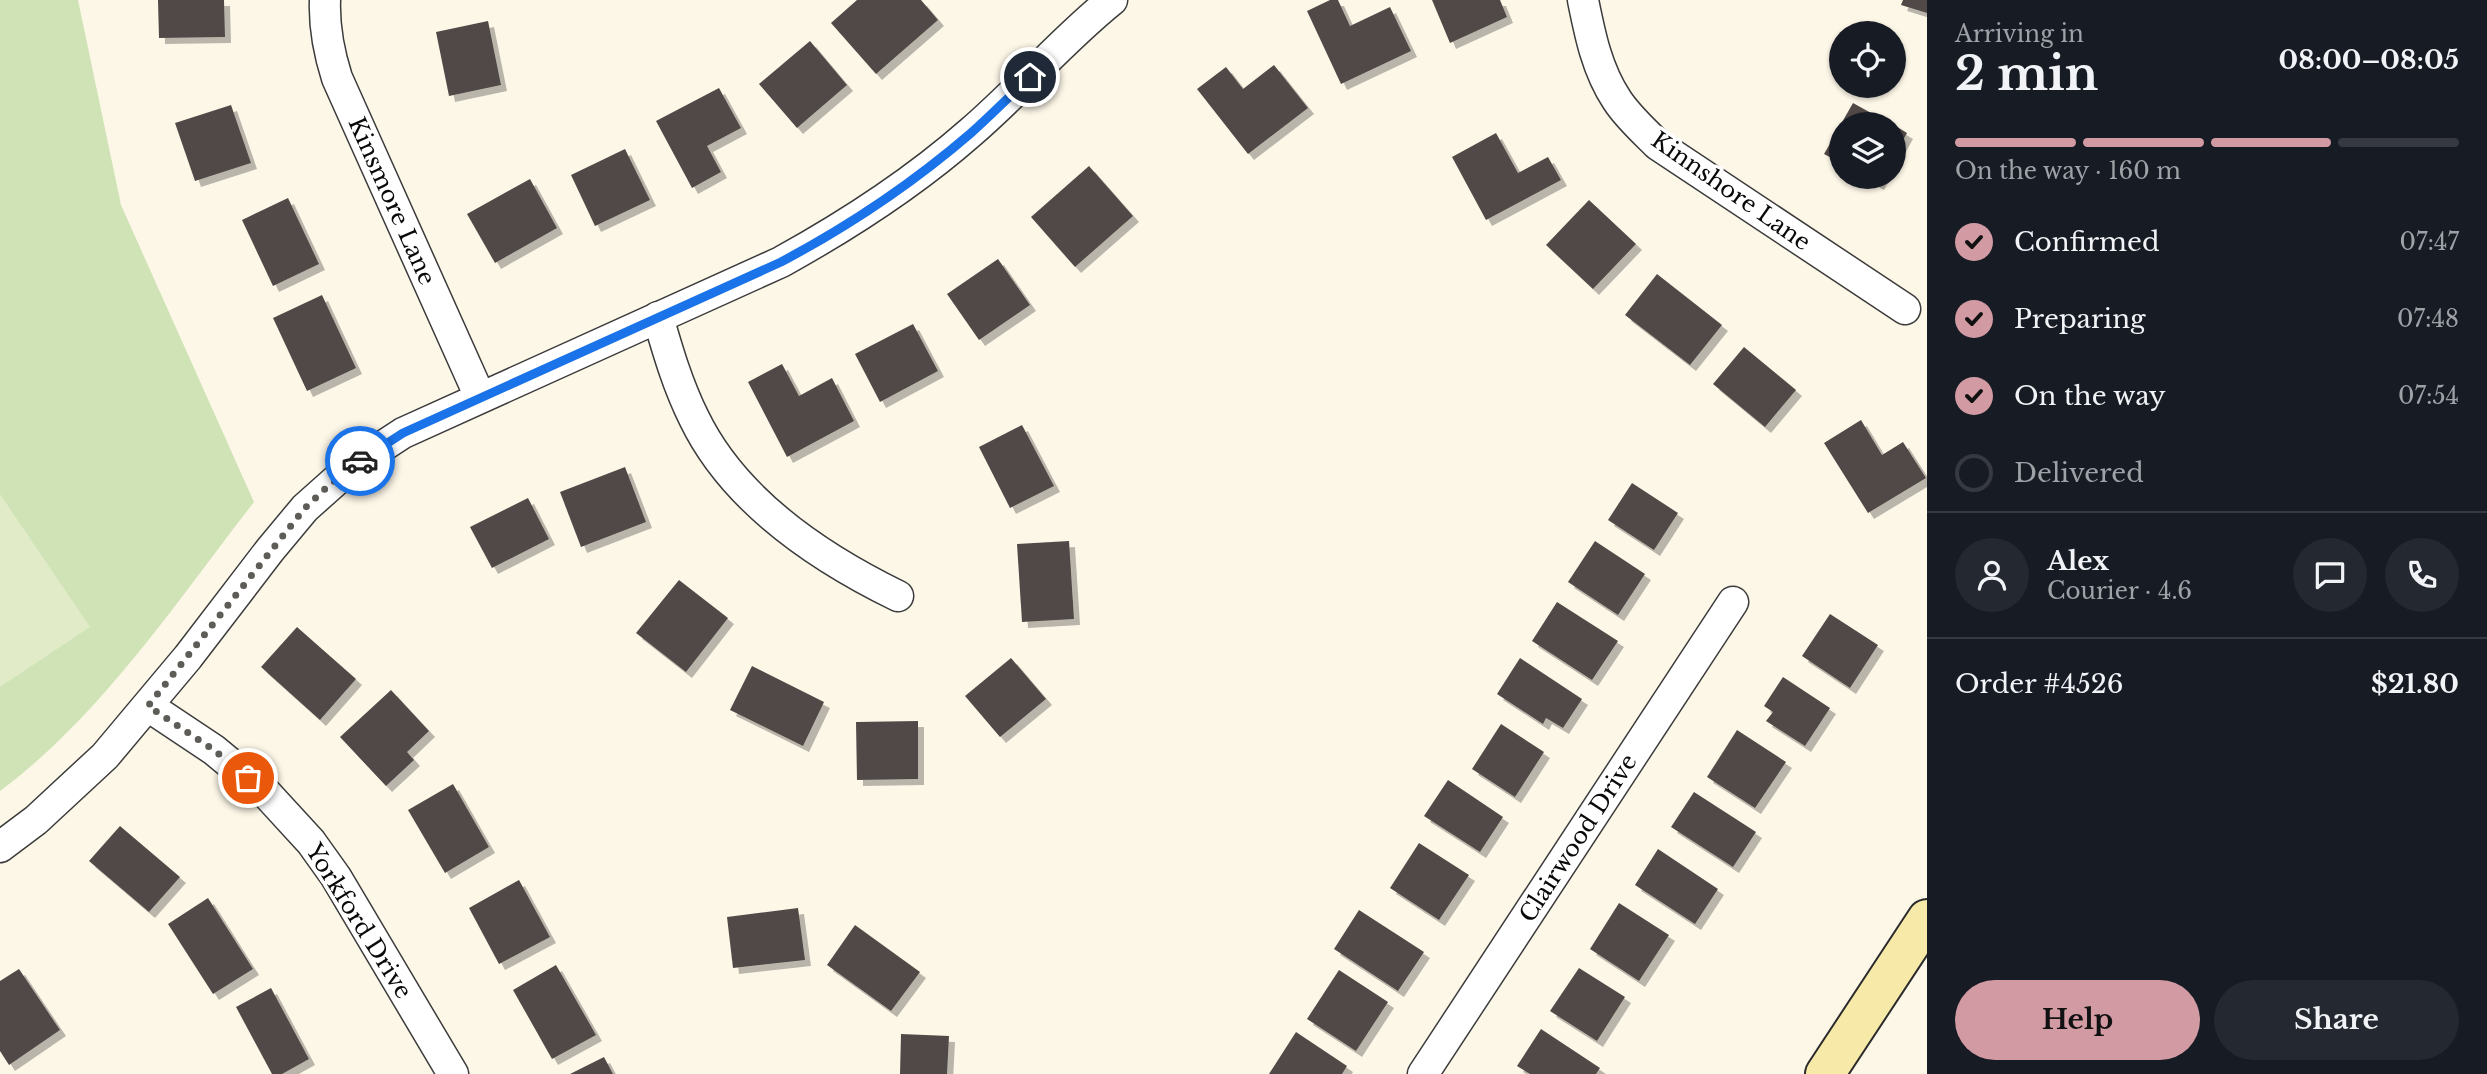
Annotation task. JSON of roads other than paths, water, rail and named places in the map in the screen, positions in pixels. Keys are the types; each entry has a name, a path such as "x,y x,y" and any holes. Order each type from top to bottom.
{"main road":[{"path":"1825,1074 1927,919"}],"street":[{"name":"Kinsmore Lane","path":"325,0 331,58 337,78 480,397"},
{"path":"0,847 36,820 105,756 305,508 351,467 403,433 781,262 815,244 896,192 971,133 1112,0"},
{"name":"Kinnshore Lane","path":"1583,0 1597,62 1616,99 1658,145 1905,309"},
{"path":"658,317 673,369 695,420 709,444 742,487 809,545 867,581 898,596"},
{"name":"Clairwood Drive","path":"1423,1074 1733,602"},
{"name":"Yorkford Drive","path":"148,706 214,750 266,793 311,842 336,877 453,1074"}]}
